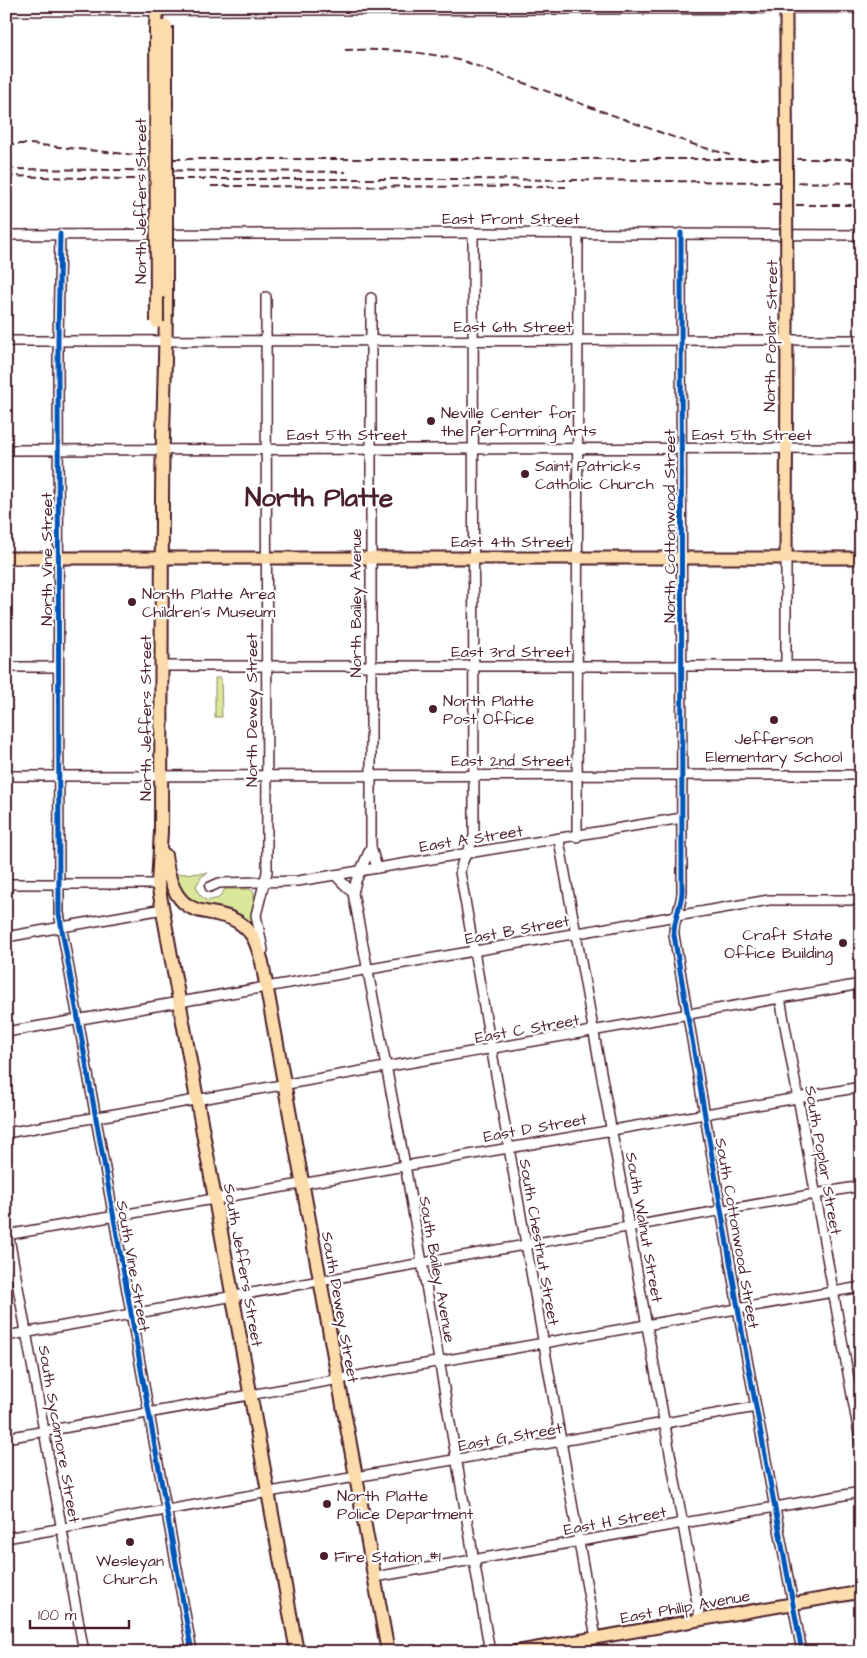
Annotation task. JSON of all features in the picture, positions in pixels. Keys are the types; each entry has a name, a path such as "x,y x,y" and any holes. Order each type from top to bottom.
{"highway":[{"name":"North Jeffers Street","path":"158,884 162,830 163,396 166,372 161,322 161,8"},
{"name":"North Jeffers Street","path":"162,830 169,880 181,901 196,910 236,922 247,929 254,940"},
{"name":"South Jeffers Street","path":"158,884 297,1652"},
{"name":"South Dewey Street","path":"254,940 268,985 302,1184 388,1652"}],"main road":[{"name":"North Poplar Street","path":"786,7 786,558"},
{"name":"East 4th Street","path":"6,558 861,558"},
{"name":"East Philip Avenue","path":"514,1652 861,1592"}],"street":[{"path":"6,11 57,8 861,8"},
{"name":"South Chestnut Street","path":"473,233 474,836 468,853 461,864 460,872 507,1147 596,1638"},
{"path":"577,837 578,233"},
{"name":"East Front Street","path":"6,235 681,233 861,235"},
{"name":"North Cottonwood Street","path":"681,233 682,818"},
{"name":"North Vine Street","path":"59,884 58,340 60,234"},
{"name":"North Dewey Street","path":"264,882 267,872 266,298"},
{"name":"North Bailey Avenue","path":"371,298 371,847 377,868"},
{"name":"East 6th Street","path":"6,341 267,340 473,342 861,340"},
{"name":"East 5th Street","path":"6,450 861,448"},
{"name":"North Poplar Street","path":"786,558 786,666"},
{"name":"East 3rd Street","path":"162,666 861,666"},
{"path":"6,667 58,667"},
{"name":"East 2nd Street","path":"6,776 861,774"},
{"name":"East A Street","path":"210,887 219,883 298,881 360,872 682,818"},
{"name":"South Cottonwood Street","path":"682,818 682,902 673,924 674,935 738,1310 802,1652"},
{"name":"South Walnut Street","path":"559,840 700,1620"},
{"name":"North Bailey Avenue","path":"360,872 371,847"},
{"name":"South Bailey Avenue","path":"360,872 353,893 440,1363 490,1652"},
{"path":"335,875 353,893"},
{"name":"South Dewey Street","path":"264,882 256,915 265,962 264,968"},
{"path":"6,884 158,884"},
{"name":"South Vine Street","path":"59,884 61,927 192,1652"},
{"name":"East B Street","path":"6,1032 268,985 474,952 769,900 861,900"},
{"path":"6,937 163,909"},
{"name":"East C Street","path":"6,1134 861,984"},
{"name":"South Poplar Street","path":"780,998 861,1446"},
{"name":"East D Street","path":"8,1234 861,1087"},
{"path":"6,1336 422,1265 861,1186"},
{"name":"South Sycamore Street","path":"6,1221 84,1652"},
{"path":"6,1438 440,1363 861,1287"},
{"name":"East G Street","path":"6,1538 561,1443 756,1407"},
{"name":"East H Street","path":"375,1577 861,1492"}],"green space":[{"path":"215,678 221,678 222,717 215,717"},
{"path":"208,873 202,876 196,886 199,894 207,901 219,898 225,889 250,889 254,892 254,928 242,918 200,904 190,898 181,889 173,874"}],"railway":[{"path":"345,50 406,52 436,55 466,62 698,146 730,155"},
{"path":"6,144 30,144 175,159 861,159"},
{"path":"6,169 346,172"},
{"path":"6,176 121,179 470,179 861,183"},
{"path":"211,186 566,187"},
{"path":"772,205 861,205"}],"cycle path":[{"path":"681,233 682,892 674,935 744,1343 802,1652"},
{"path":"60,234 58,340 59,913 192,1652"}],"place":[{"name":"Neville Center for the Performing Arts","path":"431,421"},
{"name":"Saint Patricks Catholic Church","path":"525,474"},
{"name":"North Platte Area Children's Museum","path":"132,602"},
{"name":"North Platte Post Office","path":"433,709"},
{"name":"Jefferson Elementary School","path":"774,720"},
{"name":"Craft State Office Building","path":"843,943"},
{"name":"North Platte Police Department","path":"327,1504"},
{"name":"Wesleyan Church","path":"130,1542"},
{"name":"Fire Station #1","path":"324,1556"}],"district":[{"name":"North Platte","path":"319,497"}]}
